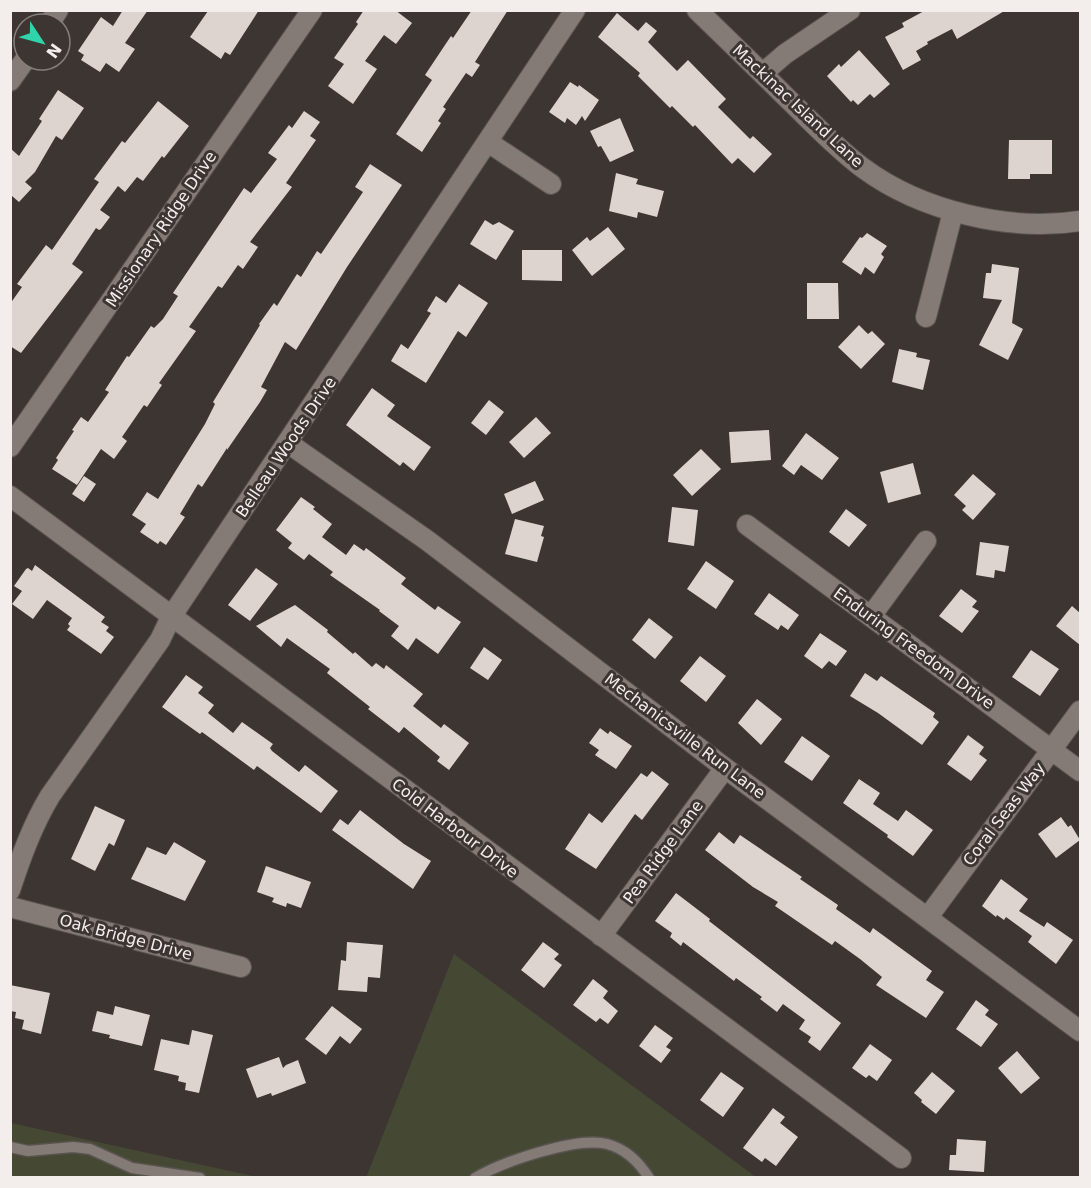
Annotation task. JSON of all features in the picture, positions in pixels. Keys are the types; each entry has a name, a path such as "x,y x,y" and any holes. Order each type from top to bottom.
{"street":[{"name":"Missionary Ridge Drive","path":"10,447 312,10"},
{"name":"Belleau Woods Drive","path":"10,890 24,848 50,796 160,640 171,617 575,10"},
{"name":"Mackinac Island Lane","path":"698,10 834,144 864,169 892,186 953,212 1001,221 1062,224 1080,222"},
{"path":"763,73 785,54 850,10"},
{"path":"488,142 551,184"},
{"path":"926,316 953,212"},
{"name":"Mechanicsville Run Lane","path":"288,443 428,541 725,768 1080,1031"},
{"name":"Cold Harbour Drive","path":"10,496 900,1158"},
{"name":"Enduring Freedom Drive","path":"747,525 1080,771"},
{"path":"871,616 926,541"},
{"name":"Coral Seas Way","path":"928,917 1080,711"},
{"name":"Pea Ridge Lane","path":"601,936 725,768"},
{"name":"Oak Bridge Drive","path":"10,907 241,967"}],"lane":[{"path":"475,1178 493,1167 560,1147 593,1142 608,1144 625,1151 640,1164 650,1178"},
{"path":"10,1147 27,1151 73,1147 90,1149 132,1168 200,1178"}],"green space":[{"path":"454,954 756,1177 366,1178"},
{"path":"11,1123 257,1177 11,1177"}],"building":[{"path":"123,10 148,10 125,43 135,49 119,72 106,63 100,72 81,60 84,55 78,51 101,17 113,26"},
{"path":"259,10 230,55 225,52 221,59 190,37 208,11"},
{"path":"364,10 395,10 412,23 396,44 384,35 365,61 377,69 353,104 328,86 344,64 334,58 358,24 356,22"},
{"path":"472,10 508,10 475,62 480,65 472,77 466,73 443,107 446,109 438,121 441,123 422,152 396,134 432,80 425,75"},
{"path":"926,10 1006,10 957,39 952,29 927,42 928,44 916,51 921,60 903,70 885,37 904,27 902,23"},
{"path":"617,13 638,31 646,22 657,31 648,42 677,71 688,60 726,99 718,107 750,139 753,136 772,154 754,173 738,158 732,164 695,125 693,127 672,106 670,108 638,76 640,73 598,37"},
{"path":"859,50 890,84 874,98 870,94 858,105 853,100 851,102 827,76 839,64 841,67"},
{"path":"570,82 578,87 579,85 599,100 585,121 582,116 576,125 567,118 565,123 549,112"},
{"path":"58,90 84,108 62,140 56,136 35,172 25,182 32,188 19,202 12,196 10,197 10,148 19,156 42,121 39,119"},
{"path":"158,101 189,126 143,181 137,177 125,192 118,186 100,210 110,217 101,229 96,228 72,264 83,272 21,353 10,346 10,304 22,287 17,284 46,245 52,250 99,182 94,179 122,141 125,143"},
{"path":"304,111 320,122 310,136 316,140 286,183 292,187 250,242 258,247 243,269 238,265 222,288 218,286 189,327 196,331 159,383 162,385 147,407 144,405 122,437 127,441 114,459 101,449 77,485 52,469 58,460 56,458 81,417 88,422 109,392 105,390 127,356 129,357 151,326 154,328 163,319 178,296 173,293 244,188 251,193 277,159 268,153 289,125 292,128"},
{"path":"620,118 634,151 610,162 601,146 598,147 590,131"},
{"path":"1009,140 1052,140 1052,174 1030,174 1030,179 1008,179"},
{"path":"370,164 402,185 347,267 296,350 285,342 261,387 267,390 260,402 202,487 198,484 180,514 185,517 166,545 160,541 158,544 140,532 146,524 132,515 147,492 158,499 205,424 215,404 213,402 259,324 274,303 277,306 297,274 301,277 317,251 321,254 363,192 355,187"},
{"path":"616,173 638,179 636,184 664,191 657,217 638,212 637,218 609,211"},
{"path":"485,220 493,225 499,222 514,231 496,260 470,244"},
{"path":"608,227 625,249 592,276 572,250 587,237 590,241"},
{"path":"867,233 887,246 881,254 884,257 874,274 865,267 861,275 842,262 860,237 862,238"},
{"path":"522,250 562,250 562,281 522,280"},
{"path":"992,264 1019,268 1012,323 1023,329 1008,360 979,345 1002,300 983,298 986,273 991,273"},
{"path":"807,283 838,283 839,319 807,319"},
{"path":"459,284 488,303 466,337 458,331 426,383 391,361 401,344 408,349 431,313 427,311 436,296 446,303"},
{"path":"859,325 868,334 872,331 885,344 861,369 838,347"},
{"path":"899,349 917,353 916,357 930,360 923,390 892,382"},
{"path":"372,388 395,405 387,416 431,447 414,471 403,462 400,466 346,425"},
{"path":"489,400 504,412 486,435 471,423"},
{"path":"536,417 551,433 524,458 509,442"},
{"path":"769,430 771,460 731,463 729,432"},
{"path":"806,433 839,458 822,480 801,465 794,475 782,466"},
{"path":"701,449 721,469 692,496 673,475"},
{"path":"913,463 921,494 888,503 880,472"},
{"path":"973,474 996,494 973,520 962,510 966,506 954,495"},
{"path":"84,476 96,484 84,502 72,494"},
{"path":"535,481 544,500 512,514 504,494"},
{"path":"301,497 332,524 322,537 346,555 354,544 364,551 366,548 406,578 401,584 435,610 438,606 461,622 438,654 416,638 408,650 391,636 399,626 330,575 333,572 309,554 304,560 288,548 292,543 276,530"},
{"path":"672,507 698,510 694,546 668,542"},
{"path":"846,509 867,525 849,547 829,532"},
{"path":"515,519 544,526 541,536 544,537 537,562 505,554"},
{"path":"980,542 1009,546 1005,572 995,570 994,578 976,575"},
{"path":"706,561 734,581 716,609 687,589"},
{"path":"35,565 105,617 101,622 109,627 106,631 114,637 101,654 67,630 72,618 47,600 33,619 12,604 22,591 14,586 26,569 32,571"},
{"path":"256,568 278,584 250,621 228,605"},
{"path":"961,589 977,601 972,607 979,611 962,633 939,616"},
{"path":"769,593 799,615 788,630 781,625 778,630 754,614"},
{"path":"295,605 328,630 327,632 353,654 355,652 372,667 376,663 384,669 386,665 423,694 413,706 441,728 444,724 469,743 449,770 437,761 440,757 404,727 399,733 368,709 370,707 327,673 330,669 287,638 281,647 256,626"},
{"path":"1072,606 1080,613 1080,645 1056,626"},
{"path":"649,618 673,637 655,659 632,640"},
{"path":"820,633 847,651 836,666 829,661 822,669 804,656"},
{"path":"484,647 502,660 488,680 470,668"},
{"path":"1031,650 1059,669 1040,696 1012,677"},
{"path":"700,656 726,676 706,702 680,681"},
{"path":"865,673 877,681 881,676 935,713 933,717 939,722 922,745 850,696"},
{"path":"186,675 203,687 198,693 214,705 208,713 233,733 242,722 273,744 270,748 272,751 299,772 305,765 338,791 321,813 257,766 254,770 202,732 200,734 162,707"},
{"path":"757,699 782,719 761,745 738,723"},
{"path":"600,728 608,734 610,731 632,746 616,769 595,755 599,750 589,743"},
{"path":"968,735 984,747 979,754 987,760 971,781 947,764"},
{"path":"802,736 830,756 812,781 784,762"},
{"path":"652,771 669,784 642,820 635,814 596,869 565,849 589,813 602,823 641,773 647,777"},
{"path":"859,779 880,793 873,804 898,821 906,810 933,830 913,856 843,803"},
{"path":"95,806 125,820 114,846 109,843 95,871 71,859"},
{"path":"360,810 404,844 431,861 413,889 332,830 340,819 348,825"},
{"path":"1061,817 1068,827 1071,825 1080,840 1056,858 1038,834"},
{"path":"719,832 734,844 740,835 802,877 800,879 838,905 836,909 870,933 873,928 932,971 926,980 944,992 926,1018 876,985 882,977 860,959 835,941 832,945 775,906 778,902 753,887 705,850"},
{"path":"174,842 206,861 185,901 131,879 147,847 166,855"},
{"path":"266,866 311,882 301,908 287,903 286,907 272,902 274,898 257,892"},
{"path":"1001,879 1028,899 1019,911 1044,927 1047,922 1073,940 1056,964 1028,942 1032,936 1006,917 1004,920 997,915 996,917 982,906"},
{"path":"676,893 841,1023 820,1051 808,1042 811,1037 799,1029 805,1020 783,1004 777,1012 760,999 762,997 736,978 734,981 683,942 681,946 670,937 672,933 655,921"},
{"path":"347,942 383,945 380,978 368,977 367,992 338,990 341,960 346,961"},
{"path":"543,942 559,954 554,959 562,965 544,988 521,970"},
{"path":"593,979 608,991 603,998 618,1011 608,1024 600,1018 596,1022 573,1005"},
{"path":"10,985 50,993 41,1034 22,1029 24,1020 15,1018 16,1012 10,1011"},
{"path":"976,1000 989,1010 985,1015 998,1024 981,1047 956,1029"},
{"path":"115,1006 150,1015 142,1046 109,1038 110,1035 92,1031 97,1011 113,1015"},
{"path":"332,1006 362,1029 350,1044 340,1036 326,1055 305,1039"},
{"path":"655,1025 673,1038 666,1047 671,1050 661,1063 639,1046"},
{"path":"192,1030 213,1035 199,1093 185,1090 186,1083 178,1081 179,1076 154,1070 161,1039 189,1045"},
{"path":"870,1044 892,1060 877,1081 869,1075 866,1078 852,1068"},
{"path":"1017,1051 1040,1078 1021,1094 998,1068"},
{"path":"279,1057 283,1068 298,1060 306,1083 272,1096 271,1093 257,1098 246,1069"},
{"path":"721,1072 744,1088 723,1117 700,1100"},
{"path":"932,1072 955,1091 936,1114 914,1093"},
{"path":"773,1108 785,1117 780,1123 798,1137 776,1166 765,1158 762,1162 743,1148"},
{"path":"957,1139 986,1141 984,1172 949,1170 950,1155 956,1155"}]}
